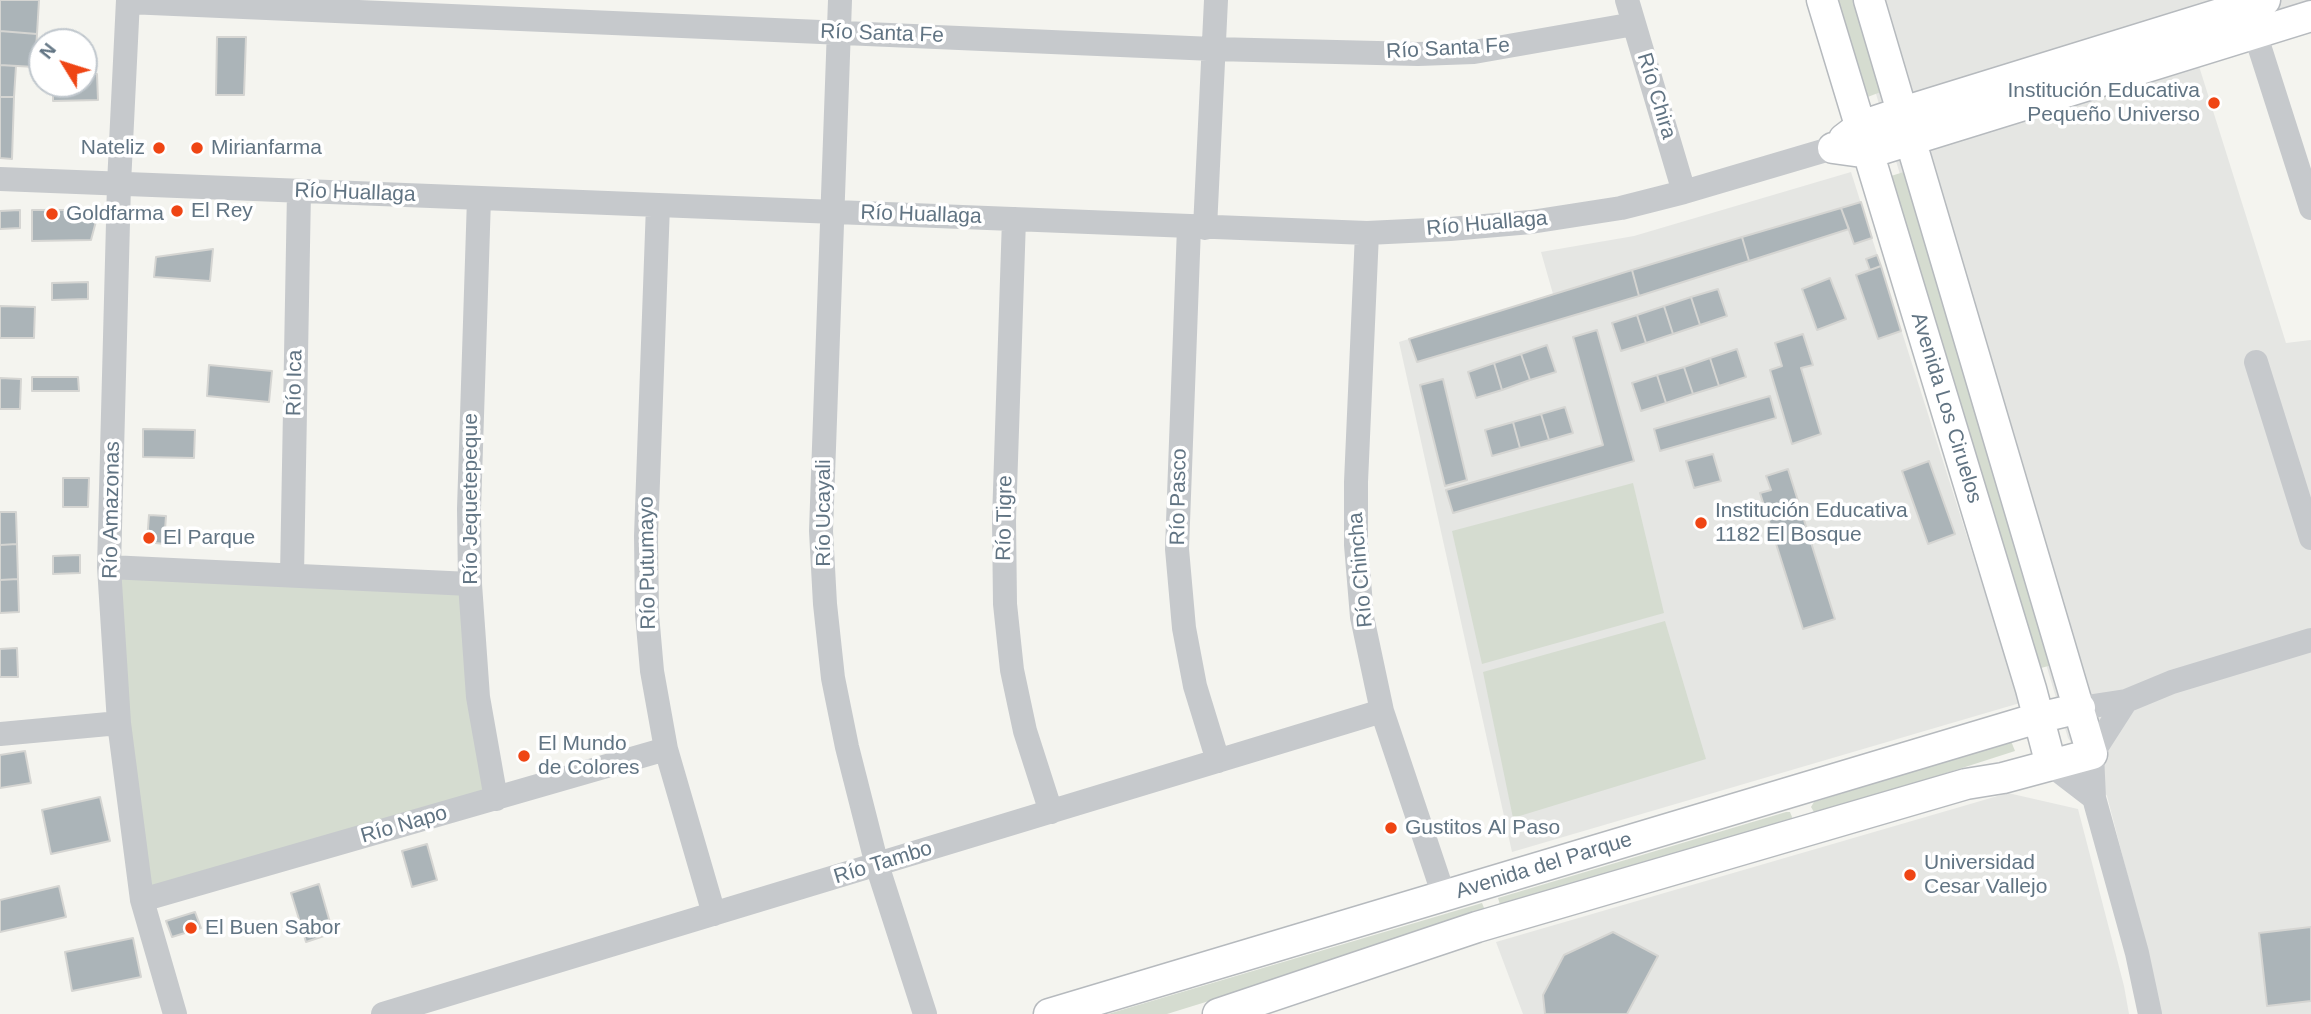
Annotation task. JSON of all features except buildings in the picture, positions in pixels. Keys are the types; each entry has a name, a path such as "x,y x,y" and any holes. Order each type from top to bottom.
{"main road":[{"name":"Avenida Los Ciruelos","path":"1822,0 2051,765"},
{"name":"Avenida Los Ciruelos","path":"1869,0 2092,754"},
{"path":"1865,139 1903,111 2265,0"},
{"path":"1833,148 1865,139 1911,141 2311,16"},
{"path":"2038,718 2080,708"},
{"name":"Avenida del Parque","path":"1049,1014 2038,718"},
{"name":"Avenida del Parque","path":"1218,1014 1477,927 1966,784 2092,754"},
{"path":"1798,789 1810,830"}],"street":[{"name":"Río Ucayali","path":"841,0 821,531 825,604 833,678 847,747 877,864 925,1014"},
{"name":"Río Pasco","path":"1216,0 1197,227 1177,549 1184,628 1195,686 1217,761"},
{"name":"Río Santa Fe","path":"128,1 1213,48 1419,54 1474,52 1630,12"},
{"name":"Río Amazonas","path":"128,1 119,184 109,567 119,723 142,900 175,1014"},
{"name":"Río Chira","path":"1630,12 1685,192"},
{"path":"2255,33 2311,208"},
{"name":"Río Huallaga","path":"0,179 1367,233 1531,222 1621,208 1833,148"},
{"name":"Río Ica","path":"292,575 299,191"},
{"name":"Río Jequetepeque","path":"479,198 469,509 470,584 478,697 496,799"},
{"name":"Río Putumayo","path":"658,205 646,536 646,588 652,671 666,750 714,914"},
{"name":"Río Tigre","path":"1014,219 1004,520 1004,604 1012,670 1025,731 1051,812"},
{"name":"Río Chincha","path":"1367,233 1356,482 1356,545 1362,617 1382,711 1444,896"},
{"path":"2256,362 2311,538"},
{"path":"109,567 470,584"},
{"path":"2080,708 2126,701 2172,682 2311,640"},
{"path":"2092,754 2126,701"},
{"name":"Río Tambo","path":"383,1014 1382,711"},
{"path":"0,734 119,723"},
{"name":"Río Napo","path":"142,900 666,750"},
{"name":"Avenida Los Ciruelos","path":"2092,754 2094,798 2137,953 2150,1014"},
{"path":"2051,765 2094,798"}],"shaded area":[{"path":"1836,0 1859,0 1886,90 1865,98"},
{"path":"1848,0 2311,0 2311,27 2198,63 2286,343 2311,340 2311,1014 2155,1014 2148,955 2107,796 2068,738"},
{"path":"1910,170 2060,663 2037,669 1891,176"},
{"name":"Institución Educativa 1182 El Bosque","path":"1851,172 2020,703 1512,852 1399,342 1553,294 1541,252 1634,236"},
{"path":"1633,483 1664,613 1482,664 1452,531"},
{"path":"109,567 470,584 496,799 142,900"},
{"path":"1665,621 1706,759 1513,818 1483,672"},
{"path":"2011,741 2015,751 1819,814 1811,807 1814,802"},
{"name":"Universidad Cesar Vallejo","path":"2008,793 2078,809 2129,1014 1523,1014 1496,942"},
{"path":"1790,812 1791,822 1502,911 1498,898"},
{"path":"1482,903 1487,915 1167,1014 1108,1014"}],"place":[{"name":"Institución Educativa Pequeño Universo","path":"2214,103"},
{"name":"Nateliz","path":"159,148"},
{"name":"Mirianfarma","path":"197,148"},
{"name":"El Rey","path":"177,211"},
{"name":"Goldfarma","path":"52,214"},
{"name":"Institución Educativa 1182 El Bosque","path":"1701,523"},
{"name":"El Parque","path":"149,538"},
{"name":"El Mundo de Colores","path":"524,756"},
{"name":"Gustitos Al Paso","path":"1391,828"},
{"name":"Universidad Cesar Vallejo","path":"1910,875"},
{"name":"El Buen Sabor","path":"191,928"}]}
